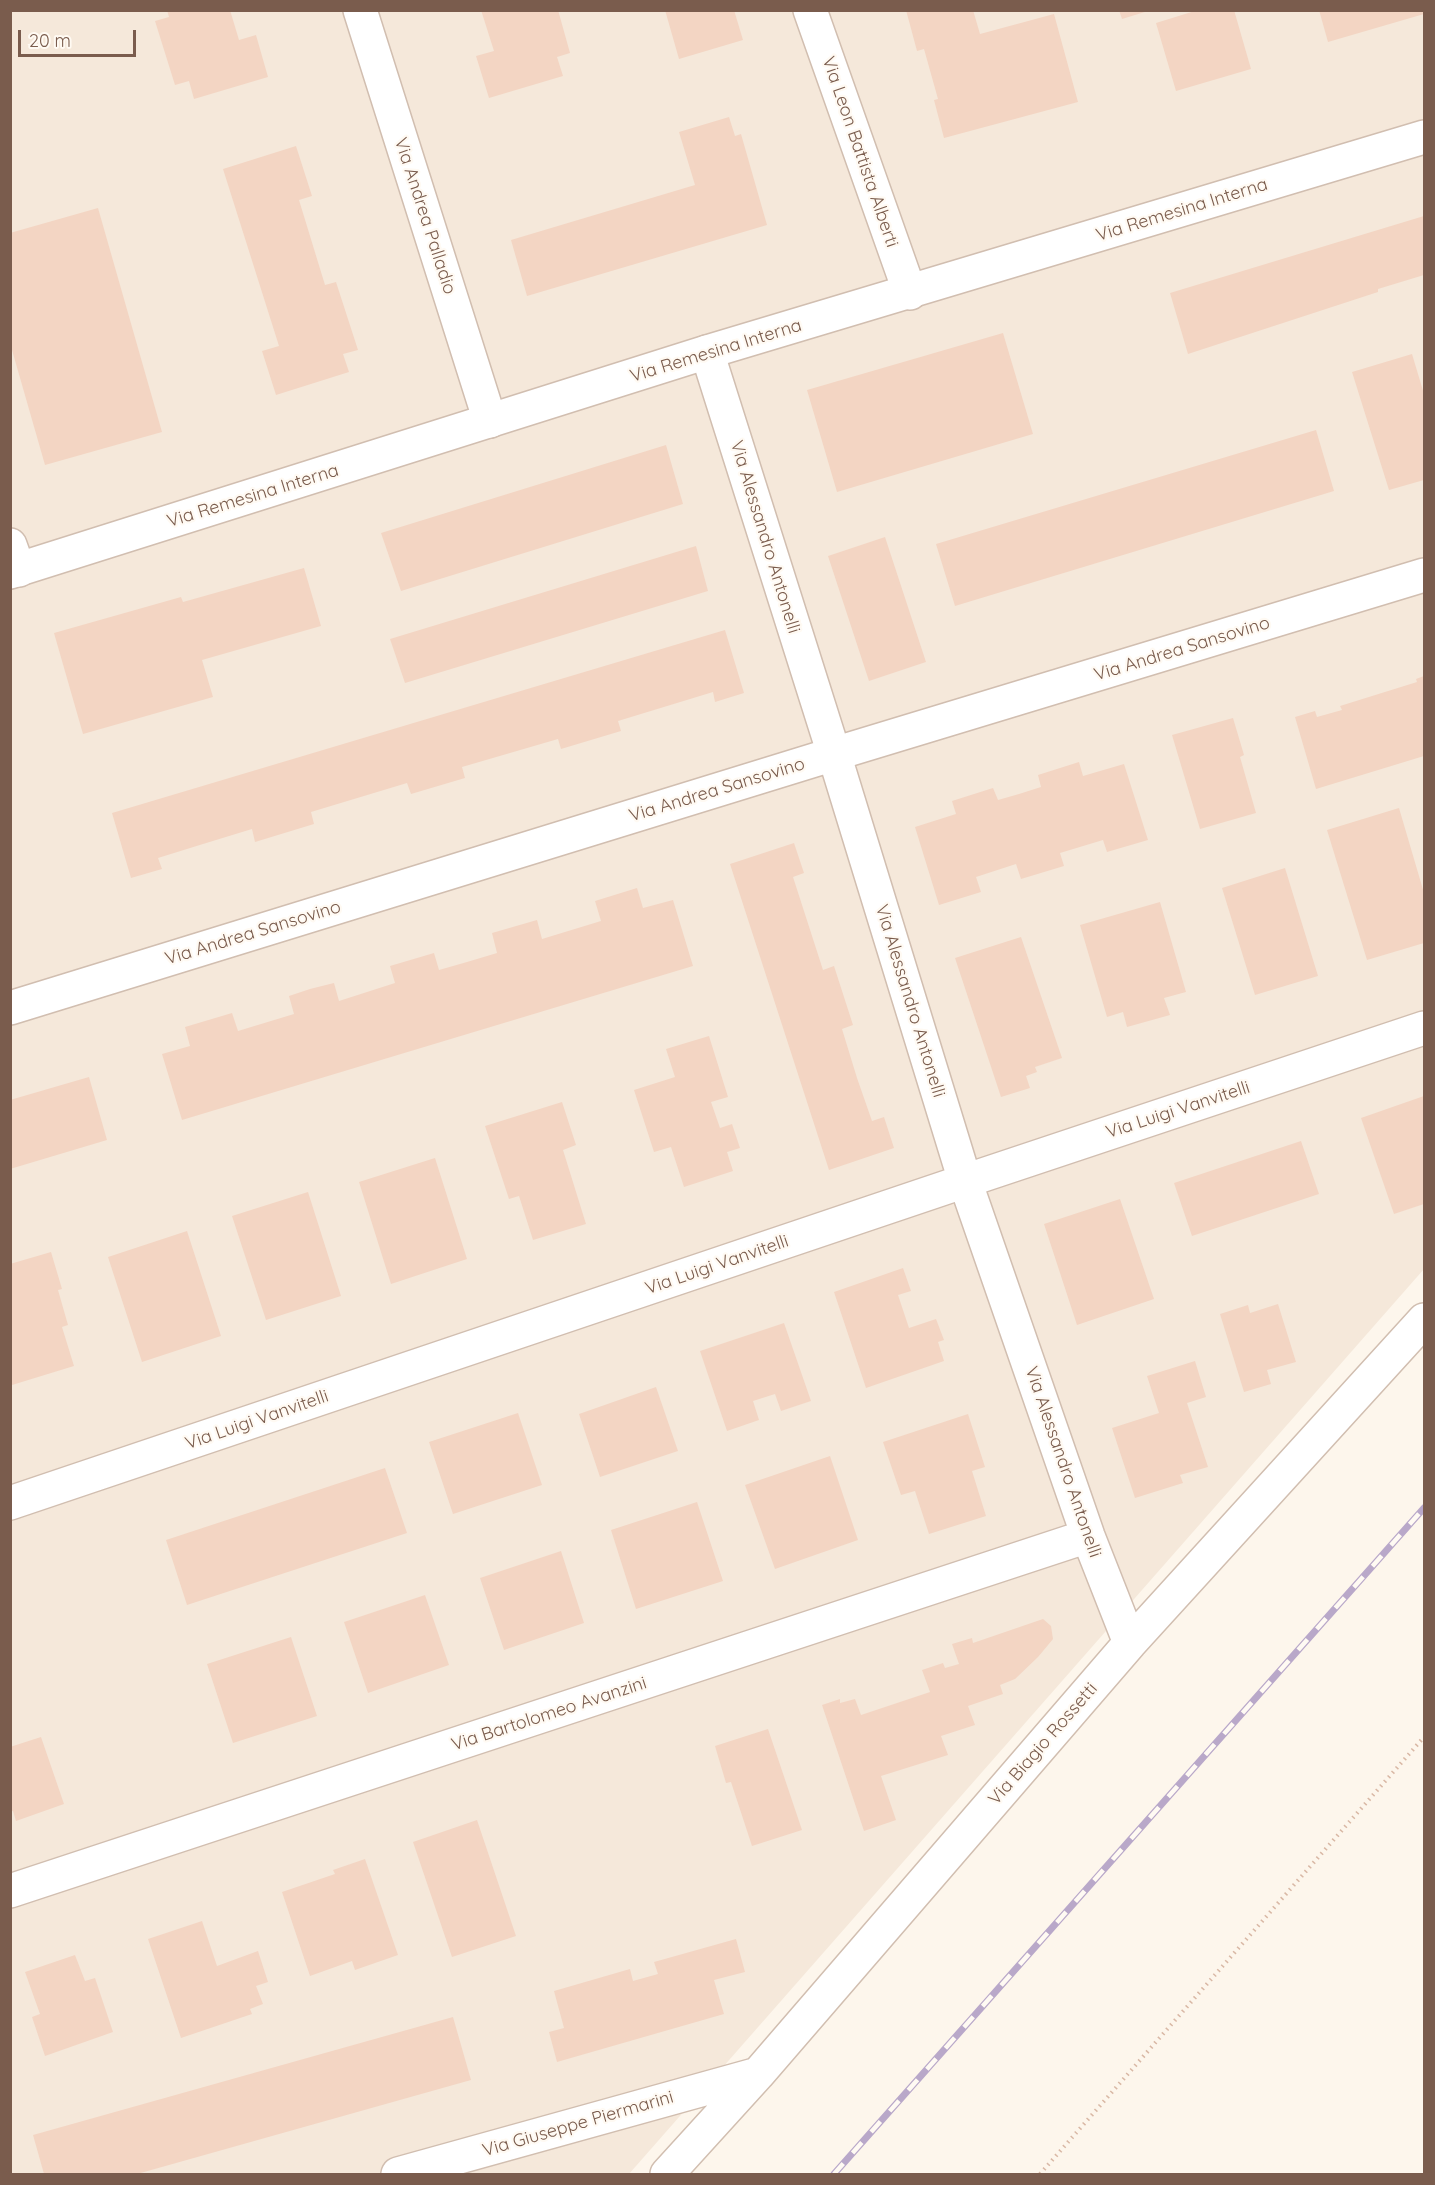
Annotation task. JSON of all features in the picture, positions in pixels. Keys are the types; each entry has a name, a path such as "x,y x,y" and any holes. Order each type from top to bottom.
{"street":[{"name":"Via Andrea Palladio","path":"360,10 490,421"},
{"name":"Via Leon Battista Alberti","path":"810,10 910,293"},
{"name":"Via Remesina Interna","path":"13,562 490,421 707,352 1425,137"},
{"name":"Via Alessandro Antonelli","path":"707,352 834,754 965,1181 1088,1536 1130,1642"},
{"name":"Via Andrea Sansovino","path":"10,1008 834,754 1425,576"},
{"name":"Via Luigi Vanvitelli","path":"10,1503 965,1181 1425,1029"},
{"name":"Via Biagio Rossetti","path":"667,2175 758,2074 1130,1642 1425,1320"},
{"name":"Via Bartolomeo Avanzini","path":"10,1892 1088,1536"},
{"name":"Via Giuseppe Piermarini","path":"398,2175 758,2074"}],"path":[{"path":"1040,2175 1425,1737"}],"shaded area":[{"path":"11,11 1424,11 1424,1269 629,2174 11,2174"}],"building":[{"path":"167,10 230,10 239,40 256,35 268,77 194,99 189,81 175,85 155,21 169,17"},
{"path":"481,10 558,10 570,53 557,57 563,76 489,98 476,56 494,51"},
{"path":"665,10 734,10 743,40 679,59"},
{"path":"906,10 973,10 980,34 1054,14 1078,102 944,138 934,100 938,99 924,49 917,51"},
{"path":"1119,10 1148,10 1148,11 1122,19"},
{"path":"1198,10 1234,10 1251,69 1176,91 1156,23"},
{"path":"1319,10 1424,10 1424,14 1328,42"},
{"path":"729,117 735,136 741,134 767,225 527,296 511,240 695,185 679,132"},
{"path":"296,146 312,196 299,200 325,285 336,282 358,350 343,354 349,372 276,395 262,351 279,346 223,169"},
{"path":"98,208 162,432 45,465 10,343 10,233"},
{"path":"1424,216 1424,275 1188,354 1170,293"},
{"path":"1003,333 1033,434 837,492 807,390"},
{"path":"1412,354 1424,394 1424,480 1389,490 1352,372"},
{"path":"1316,430 1334,491 955,606 936,544"},
{"path":"666,445 683,504 401,591 381,533"},
{"path":"885,537 926,662 869,681 828,556"},
{"path":"696,546 708,591 405,683 390,639"},
{"path":"304,568 321,626 202,660 213,697 83,734 54,633 181,597 183,602"},
{"path":"725,630 744,693 715,702 713,692 618,721 621,731 561,749 558,739 462,767 465,778 411,794 407,783 311,812 314,824 255,842 252,829 158,858 162,869 131,878 112,813"},
{"path":"1424,676 1424,756 1316,789 1295,717 1315,711 1317,717 1342,710 1340,706 1417,682 1416,679"},
{"path":"1233,718 1244,755 1240,757 1256,813 1200,829 1172,735"},
{"path":"1079,762 1083,776 1124,764 1148,840 1107,852 1103,840 1060,853 1064,866 1021,879 1016,864 976,877 981,892 939,905 915,827 956,814 952,801 993,788 998,800 1019,794 1041,787 1038,775"},
{"path":"1399,808 1424,893 1424,943 1367,960 1327,830"},
{"path":"794,843 804,873 793,877 823,970 834,966 853,1025 842,1029 857,1078 872,1121 884,1117 894,1148 829,1170 730,864"},
{"path":"1285,868 1318,976 1255,995 1222,888"},
{"path":"637,888 643,908 673,900 693,966 182,1120 162,1054 190,1046 185,1027 232,1013 238,1031 294,1014 289,996 310,989 334,983 339,1001 395,983 390,966 434,953 439,970 497,953 492,933 537,920 542,939 601,921 595,901"},
{"path":"1160,902 1186,992 1164,998 1170,1015 1127,1027 1123,1012 1107,1017 1080,925"},
{"path":"1021,937 1062,1058 1035,1067 1037,1072 1026,1076 1030,1088 1001,1097 955,958"},
{"path":"709,1036 728,1097 711,1102 720,1128 732,1124 740,1148 727,1152 733,1171 684,1187 671,1147 654,1152 634,1090 675,1077 666,1049"},
{"path":"89,1077 107,1140 10,1169 10,1100"},
{"path":"1424,1096 1424,1204 1394,1214 1361,1118"},
{"path":"562,1102 576,1145 563,1150 586,1224 533,1240 519,1196 509,1199 485,1126"},
{"path":"1301,1141 1319,1194 1192,1236 1174,1183"},
{"path":"435,1158 467,1259 391,1284 359,1182"},
{"path":"308,1192 341,1296 266,1320 232,1216"},
{"path":"1120,1199 1154,1299 1077,1325 1044,1224"},
{"path":"187,1231 221,1336 142,1362 108,1257"},
{"path":"51,1252 62,1289 58,1290 68,1325 62,1327 74,1366 12,1385 10,1379 10,1264"},
{"path":"903,1268 911,1291 898,1295 909,1328 936,1319 944,1340 938,1342 944,1361 866,1388 834,1292"},
{"path":"1278,1304 1296,1362 1267,1370 1271,1384 1244,1392 1220,1314 1248,1305 1250,1313"},
{"path":"784,1323 811,1401 781,1411 775,1394 753,1401 759,1420 727,1431 700,1351"},
{"path":"1195,1361 1206,1397 1187,1403 1208,1467 1180,1475 1183,1483 1135,1498 1112,1428 1159,1413 1147,1376"},
{"path":"656,1387 678,1451 600,1477 579,1414"},
{"path":"518,1413 542,1485 453,1514 429,1442"},
{"path":"968,1414 985,1467 972,1471 986,1516 929,1534 915,1491 901,1495 883,1442"},
{"path":"830,1456 858,1540 775,1569 745,1485"},
{"path":"385,1468 407,1533 187,1605 166,1540"},
{"path":"697,1502 723,1581 636,1609 611,1530"},
{"path":"561,1551 584,1623 504,1650 480,1578"},
{"path":"425,1595 449,1665 368,1693 344,1622"},
{"path":"1043,1619 1051,1626 1053,1639 1015,1679 1000,1685 1003,1694 968,1706 975,1725 941,1736 948,1755 881,1776 896,1820 864,1831 822,1705 840,1699 840,1703 855,1699 861,1715 930,1692 922,1670 943,1663 945,1668 959,1664 952,1644 972,1638 973,1643"},
{"path":"291,1637 317,1716 233,1743 207,1664"},
{"path":"768,1729 802,1830 752,1846 731,1782 726,1783 715,1746"},
{"path":"41,1737 64,1804 16,1821 13,1811 10,1812 10,1747"},
{"path":"477,1820 516,1936 452,1957 413,1842"},
{"path":"365,1859 398,1955 355,1970 352,1961 310,1976 282,1892 335,1874 333,1870"},
{"path":"202,1921 217,1966 258,1951 268,1982 256,1986 263,2004 250,2009 252,2014 181,2038 148,1939"},
{"path":"736,1939 745,1972 714,1980 724,2014 557,2062 549,2032 564,2028 554,1991 630,1969 633,1981 658,1974 654,1962"},
{"path":"75,1955 85,1981 95,1978 113,2032 45,2056 32,2017 40,2014 25,1972"},
{"path":"453,2017 471,2080 137,2174 44,2174 33,2135"}],"railway":[{"path":"834,2174 1424,1508"}]}
